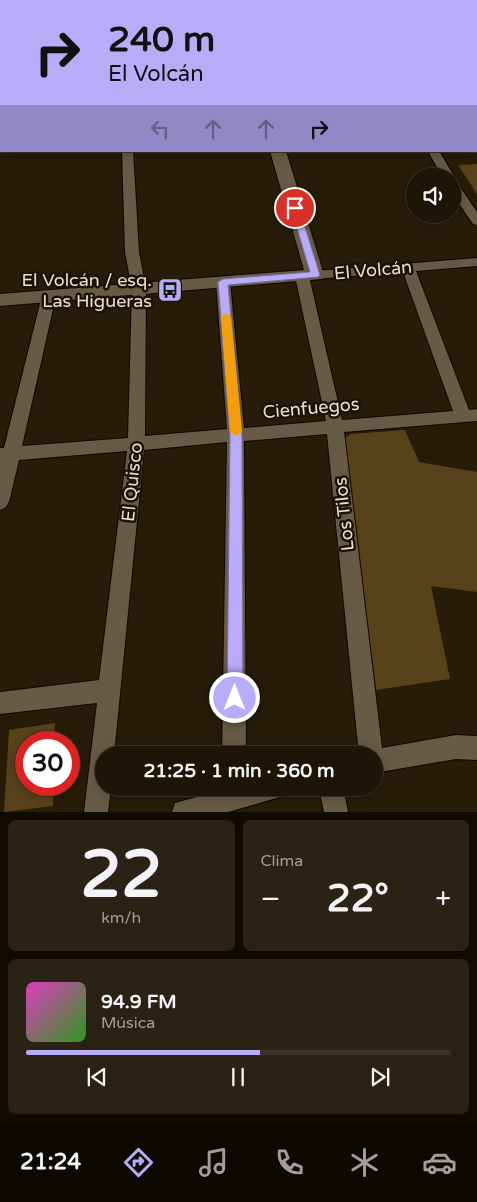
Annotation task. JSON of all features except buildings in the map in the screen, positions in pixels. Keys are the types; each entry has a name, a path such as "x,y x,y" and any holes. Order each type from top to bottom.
{"street":[{"name":"El Quisco","path":"96,812 136,444 139,289 132,252 127,152"},
{"name":"Los Tilos","path":"278,152 309,275 335,426 370,746"},
{"path":"433,152 443,168"},
{"path":"461,197 477,221"},
{"name":"El Volcán","path":"0,300 477,262"},
{"path":"408,267 470,415"},
{"path":"223,282 236,435 234,746"},
{"path":"0,502 6,455 49,296"},
{"name":"Cienfuegos","path":"6,455 470,415"},
{"path":"0,703 109,690"},
{"path":"383,760 467,747"},
{"path":"184,812 226,796"},
{"path":"333,796 336,812"}],"shaded area":[{"path":"477,164 477,194 461,168 458,165"},
{"path":"405,430 419,462 477,472 477,592 431,586 450,679 376,690 344,439 351,434"},
{"path":"55,723 55,731 15,731 15,796 53,796 53,806 4,812 9,730"}],"slow traffic":[{"path":"226,317 236,432"}],"place":[{"name":"El Volcán / esq. Las Higueras","path":"170,290"}],"route":[{"path":"235,698 236,435 223,282 315,275 295,208"}]}
